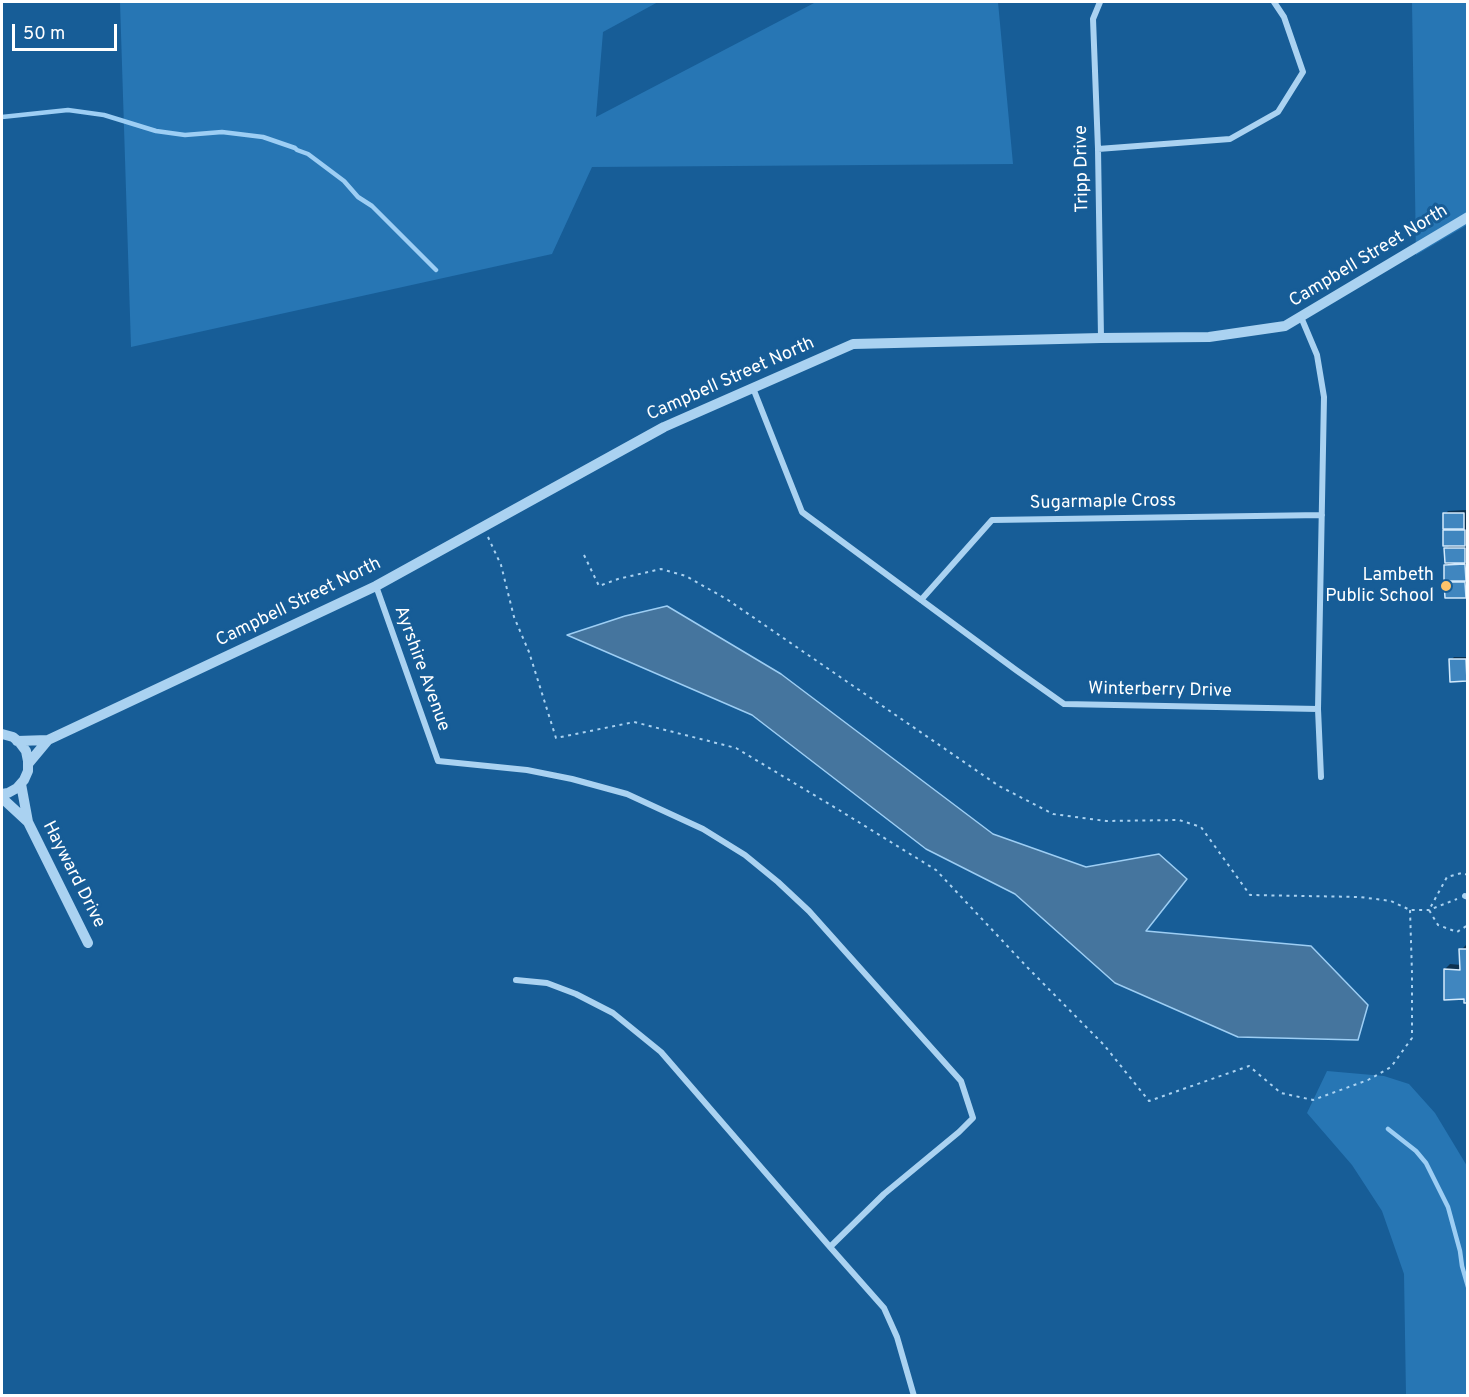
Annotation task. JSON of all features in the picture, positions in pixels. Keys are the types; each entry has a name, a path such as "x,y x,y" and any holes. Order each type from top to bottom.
{"street":[{"name":"Tripp Drive","path":"1100,2 1093,19 1101,338"},
{"path":"1098,149 1230,139 1278,112 1303,72 1284,17 1274,2"},
{"name":"Campbell Street North","path":"17,741 48,740 376,586 664,427 853,344 1209,337 1285,326 1467,217"},
{"path":"1301,316 1317,355 1324,397 1318,709 1321,777"},
{"name":"Winterberry Drive","path":"753,388 802,512 1064,704 1318,709"},
{"name":"Sugarmaple Cross","path":"921,600 992,520 1322,515"},
{"name":"Ayrshire Avenue","path":"376,586 438,761 527,770 572,779 627,794 703,829 745,855 801,904 961,1081 973,1118 884,1194 830,1247"},
{"path":"2,734 13,737 26,751 28,764"},
{"name":"Campbell Street North","path":"21,783 28,771 28,764 48,740"},
{"path":"2,796 17,788 21,783"},
{"name":"Hayward Drive","path":"21,783 28,822 88,943"},
{"name":"Hayward Drive","path":"2,796 28,822"},
{"path":"516,980 547,983 576,994 613,1013 661,1052 884,1308 897,1337 914,1395"}],"path":[{"path":"483,527 501,565 514,617 529,652 556,738 634,722 736,748 839,810 936,870 1104,1045 1149,1101 1249,1066 1281,1093 1313,1100 1368,1080 1391,1067 1412,1038 1410,910"},
{"path":"584,555 599,586 661,569 686,576 728,600 999,786 1053,814 1106,821 1179,820 1202,827 1250,895 1360,897 1391,901 1410,910 1429,910 1466,896"},
{"path":"1429,910 1447,877 1462,873 1467,875"},
{"path":"1429,910 1438,925 1457,932 1467,925"}],"shaded area":[{"path":"120,2 658,2 603,32 596,117 816,2 998,2 1013,164 592,167 552,254 131,347"},
{"path":"1412,2 1468,2 1467,225 1416,255"},
{"path":"667,606 781,674 993,834 1086,867 1159,854 1187,879 1146,931 1311,946 1368,1005 1358,1040 1238,1037 1115,983 1015,894 926,849 752,715 567,635 625,616"},
{"path":"1327,1071 1384,1076 1409,1084 1435,1113 1467,1166 1467,1395 1406,1395 1404,1274 1382,1211 1352,1165 1307,1113"}],"building":[{"path":"1443,513 1464,513 1464,529 1443,529"},
{"path":"1443,530 1465,530 1465,546 1443,546"},
{"path":"1444,548 1465,548 1465,563 1445,563"},
{"path":"1465,564 1466,581 1444,581 1444,565"},
{"path":"1444,582 1465,582 1466,598 1445,598"},
{"path":"1449,659 1466,659 1467,681 1450,682"},
{"path":"1459,949 1468,949 1468,1003 1464,1003 1464,999 1444,1000 1444,969 1460,970"}],"waterway":[{"path":"2,117 68,110 104,115 156,131 185,135 222,132 263,137 295,148 308,154 344,181 436,270"},
{"path":"1388,1129 1416,1151 1426,1163 1448,1207 1468,1287"}],"place":[{"name":"Lambeth Public School","path":"1446,586"}]}
